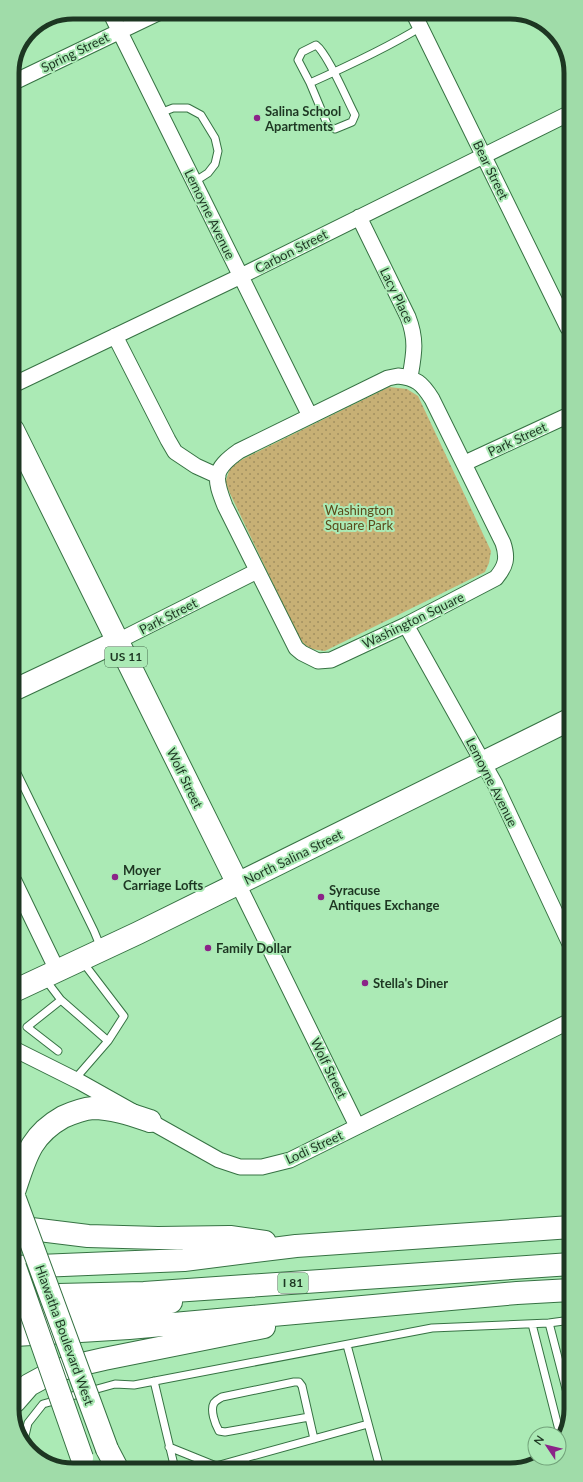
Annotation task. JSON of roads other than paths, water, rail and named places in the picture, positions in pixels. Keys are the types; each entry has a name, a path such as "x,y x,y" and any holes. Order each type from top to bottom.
{"main road":[{"name":"Wolf Street","path":"19,442 238,884"},
{"name":"Park Street","path":"19,688 118,641"},
{"name":"North Salina Street","path":"19,989 238,884 564,722"},
{"path":"19,1177 26,1156 35,1141 50,1124 73,1112 92,1108 118,1111 150,1121"},
{"name":"Hiawatha Boulevard West","path":"19,1210 107,1449 114,1463"},
{"path":"19,1227 88,1236 158,1238 230,1237 296,1246"},
{"path":"19,1267 184,1260 296,1246 564,1227"},
{"name":"I 81","path":"19,1296 144,1293 564,1264"},
{"name":"Hiawatha Boulevard West","path":"19,1278 85,1463"},
{"path":"19,1318 101,1314 138,1309 197,1297 232,1287"},
{"path":"19,1335 128,1328 373,1305 564,1290"},
{"path":"19,1396 28,1385 53,1372 69,1367 373,1305"}],"street":[{"name":"Lemoyne Avenue","path":"114,19 310,416"},
{"name":"Spring Street","path":"19,79 145,19"},
{"name":"Bear Street","path":"416,19 564,320"},
{"name":"Carbon Street","path":"19,382 241,276 564,116"},
{"name":"Lacy Place","path":"359,217 413,330 415,340 410,377"},
{"path":"116,336 175,452 196,466 218,476 222,466 228,459 240,451 388,378 398,376 410,377"},
{"name":"Washington Square","path":"218,476 218,486 225,506 296,648 302,653 318,661 331,660 496,578 503,569 506,553 504,543 432,399 424,387 410,377"},
{"name":"Park Street","path":"465,463 564,417"},
{"name":"Park Street","path":"118,641 257,571"},
{"name":"Lemoyne Avenue","path":"406,624 495,784 564,931"},
{"name":"Wolf Street","path":"238,884 357,1126"},
{"path":"19,894 50,974"},
{"name":"Lodi Street","path":"19,1051 76,1079 219,1160 240,1167 262,1167 290,1160 564,1024"}],"lane":[{"path":"310,83 396,42 421,28"},
{"path":"316,45 321,48 355,115 352,122 335,129 328,126 310,83 298,60 302,52 316,45"},
{"path":"160,113 173,108 188,108 201,115 215,138 218,151 214,164 208,173 194,182"},
{"path":"19,777 102,950"},
{"path":"76,1079 108,1042 124,1016 81,959"},
{"path":"50,974 61,1000 108,1042"},
{"path":"58,1051 27,1027 61,1000"},
{"path":"25,1434 28,1423 43,1404 115,1384 134,1385 432,1328 532,1324 564,1321"},
{"path":"549,1323 564,1381"},
{"path":"532,1324 558,1426"},
{"path":"347,1345 379,1463"},
{"path":"154,1381 173,1463"},
{"path":"309,1416 225,1432 219,1430 216,1426 212,1408 215,1401 222,1397 299,1382 302,1386 309,1416 314,1439"},
{"path":"227,1463 368,1424"},
{"path":"169,1447 209,1463"},
{"path":"245,1458 246,1463"}],"place":[{"name":"Salina School Apartments","path":"257,118"},
{"name":"Moyer Carriage Lofts","path":"115,877"},
{"name":"Syracuse Antiques Exchange","path":"321,897"},
{"name":"Family Dollar","path":"208,948"},
{"name":"Stella's Diner","path":"365,983"}],"park label":[{"name":"Washington Square Park","path":"359,518"}]}
